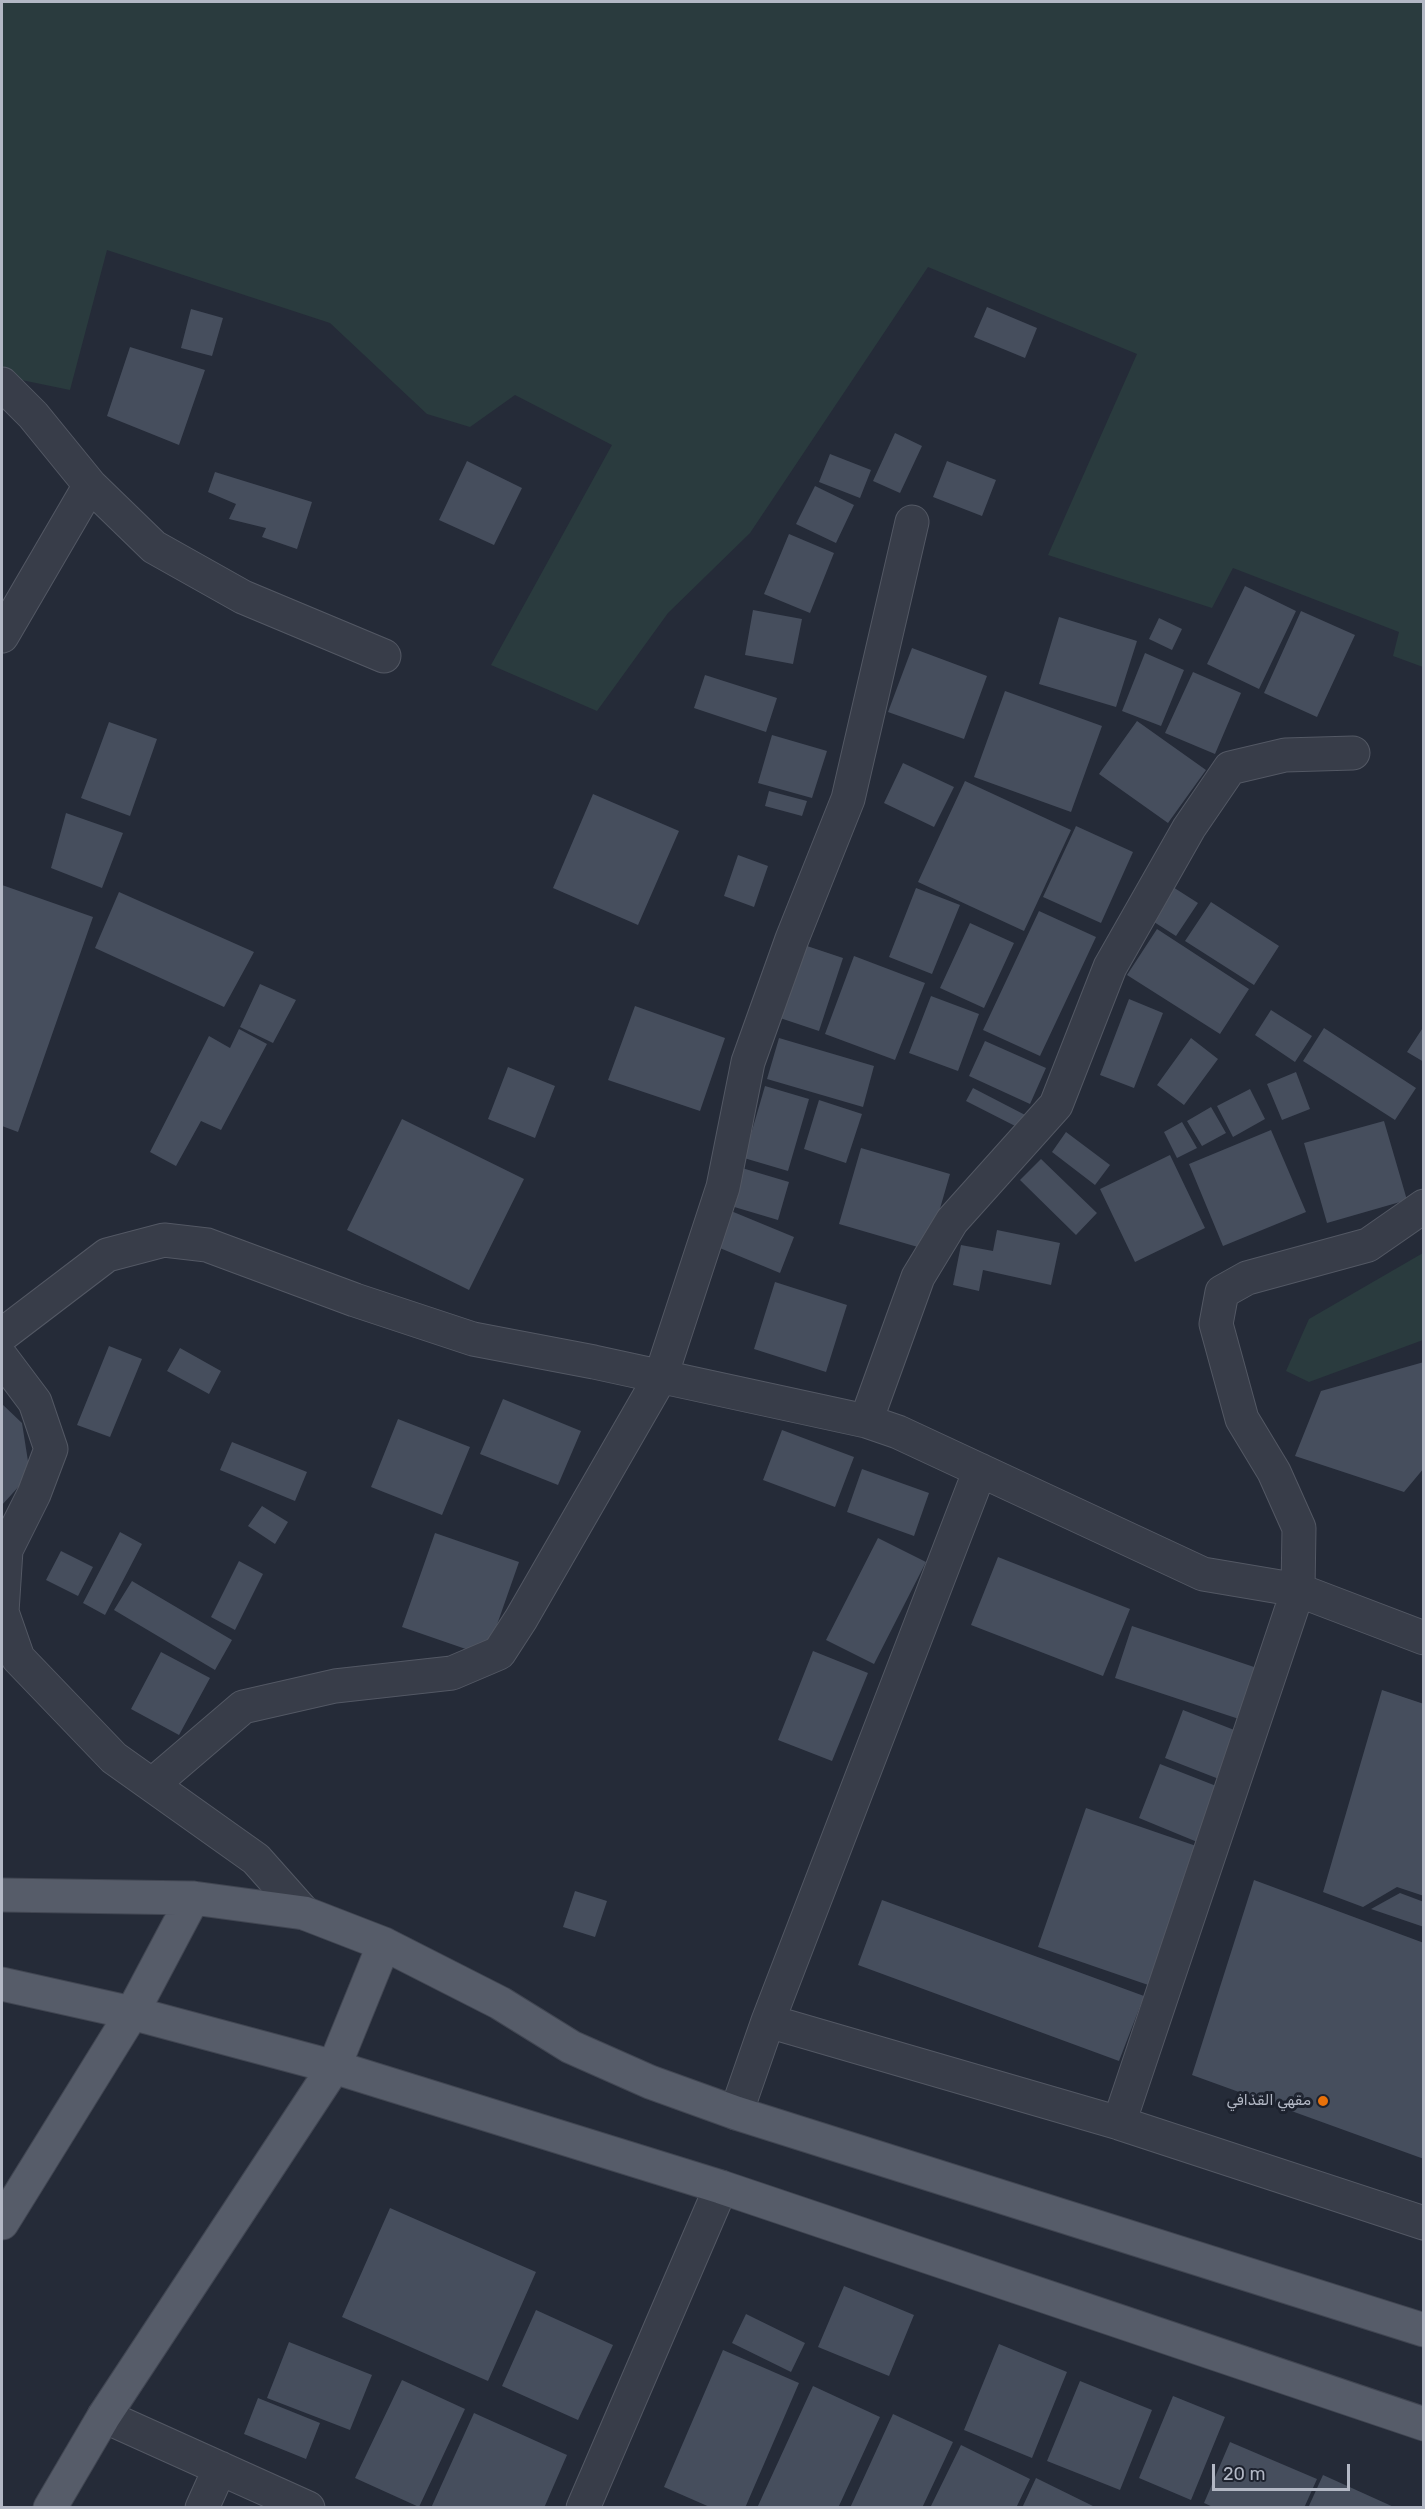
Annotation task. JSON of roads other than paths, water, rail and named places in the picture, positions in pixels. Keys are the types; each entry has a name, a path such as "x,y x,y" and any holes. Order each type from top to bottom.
{"main road":[{"path":"2,1895 193,1898 304,1913 384,1944 501,2003 571,2047 650,2082 736,2113 1423,2327"},
{"path":"2,2223 132,2013 193,1898"},
{"path":"50,2508 104,2416 334,2067 384,1944"},
{"path":"2,1984 132,2013 334,2067 721,2187 1424,2424"}],"street":[{"path":"2,384 33,415 90,484 154,547 243,597 384,656"},
{"path":"2,636 90,484"},
{"path":"153,1784 243,1707 335,1686 452,1673 499,1653 521,1619 661,1376 723,1187 748,1062 792,939 848,799 912,522"},
{"path":"866,1420 918,1277 951,1221 1056,1105 1110,967 1189,828 1230,768 1285,755 1353,753"},
{"path":"1119,2123 1299,1590 1299,1528 1274,1472 1242,1419 1216,1324 1222,1292 1247,1278 1368,1245 1424,1206"},
{"path":"2,1335 107,1255 164,1240 207,1245 355,1300 473,1339 866,1420 980,1470 1203,1574 1299,1590 1424,1638"},
{"path":"2,1358 35,1402 51,1449 34,1494 6,1550 2,1611 18,1658 114,1758 256,1859 304,1913"},
{"path":"736,2113 768,2021 980,1470"},
{"path":"768,2021 1119,2123 1424,2223"},
{"path":"586,2507 721,2187"},
{"path":"104,2416 308,2508"},
{"path":"202,2508 220,2468"}],"place":[{"name":"مقهي القذافي","path":"1323,2101"}]}
